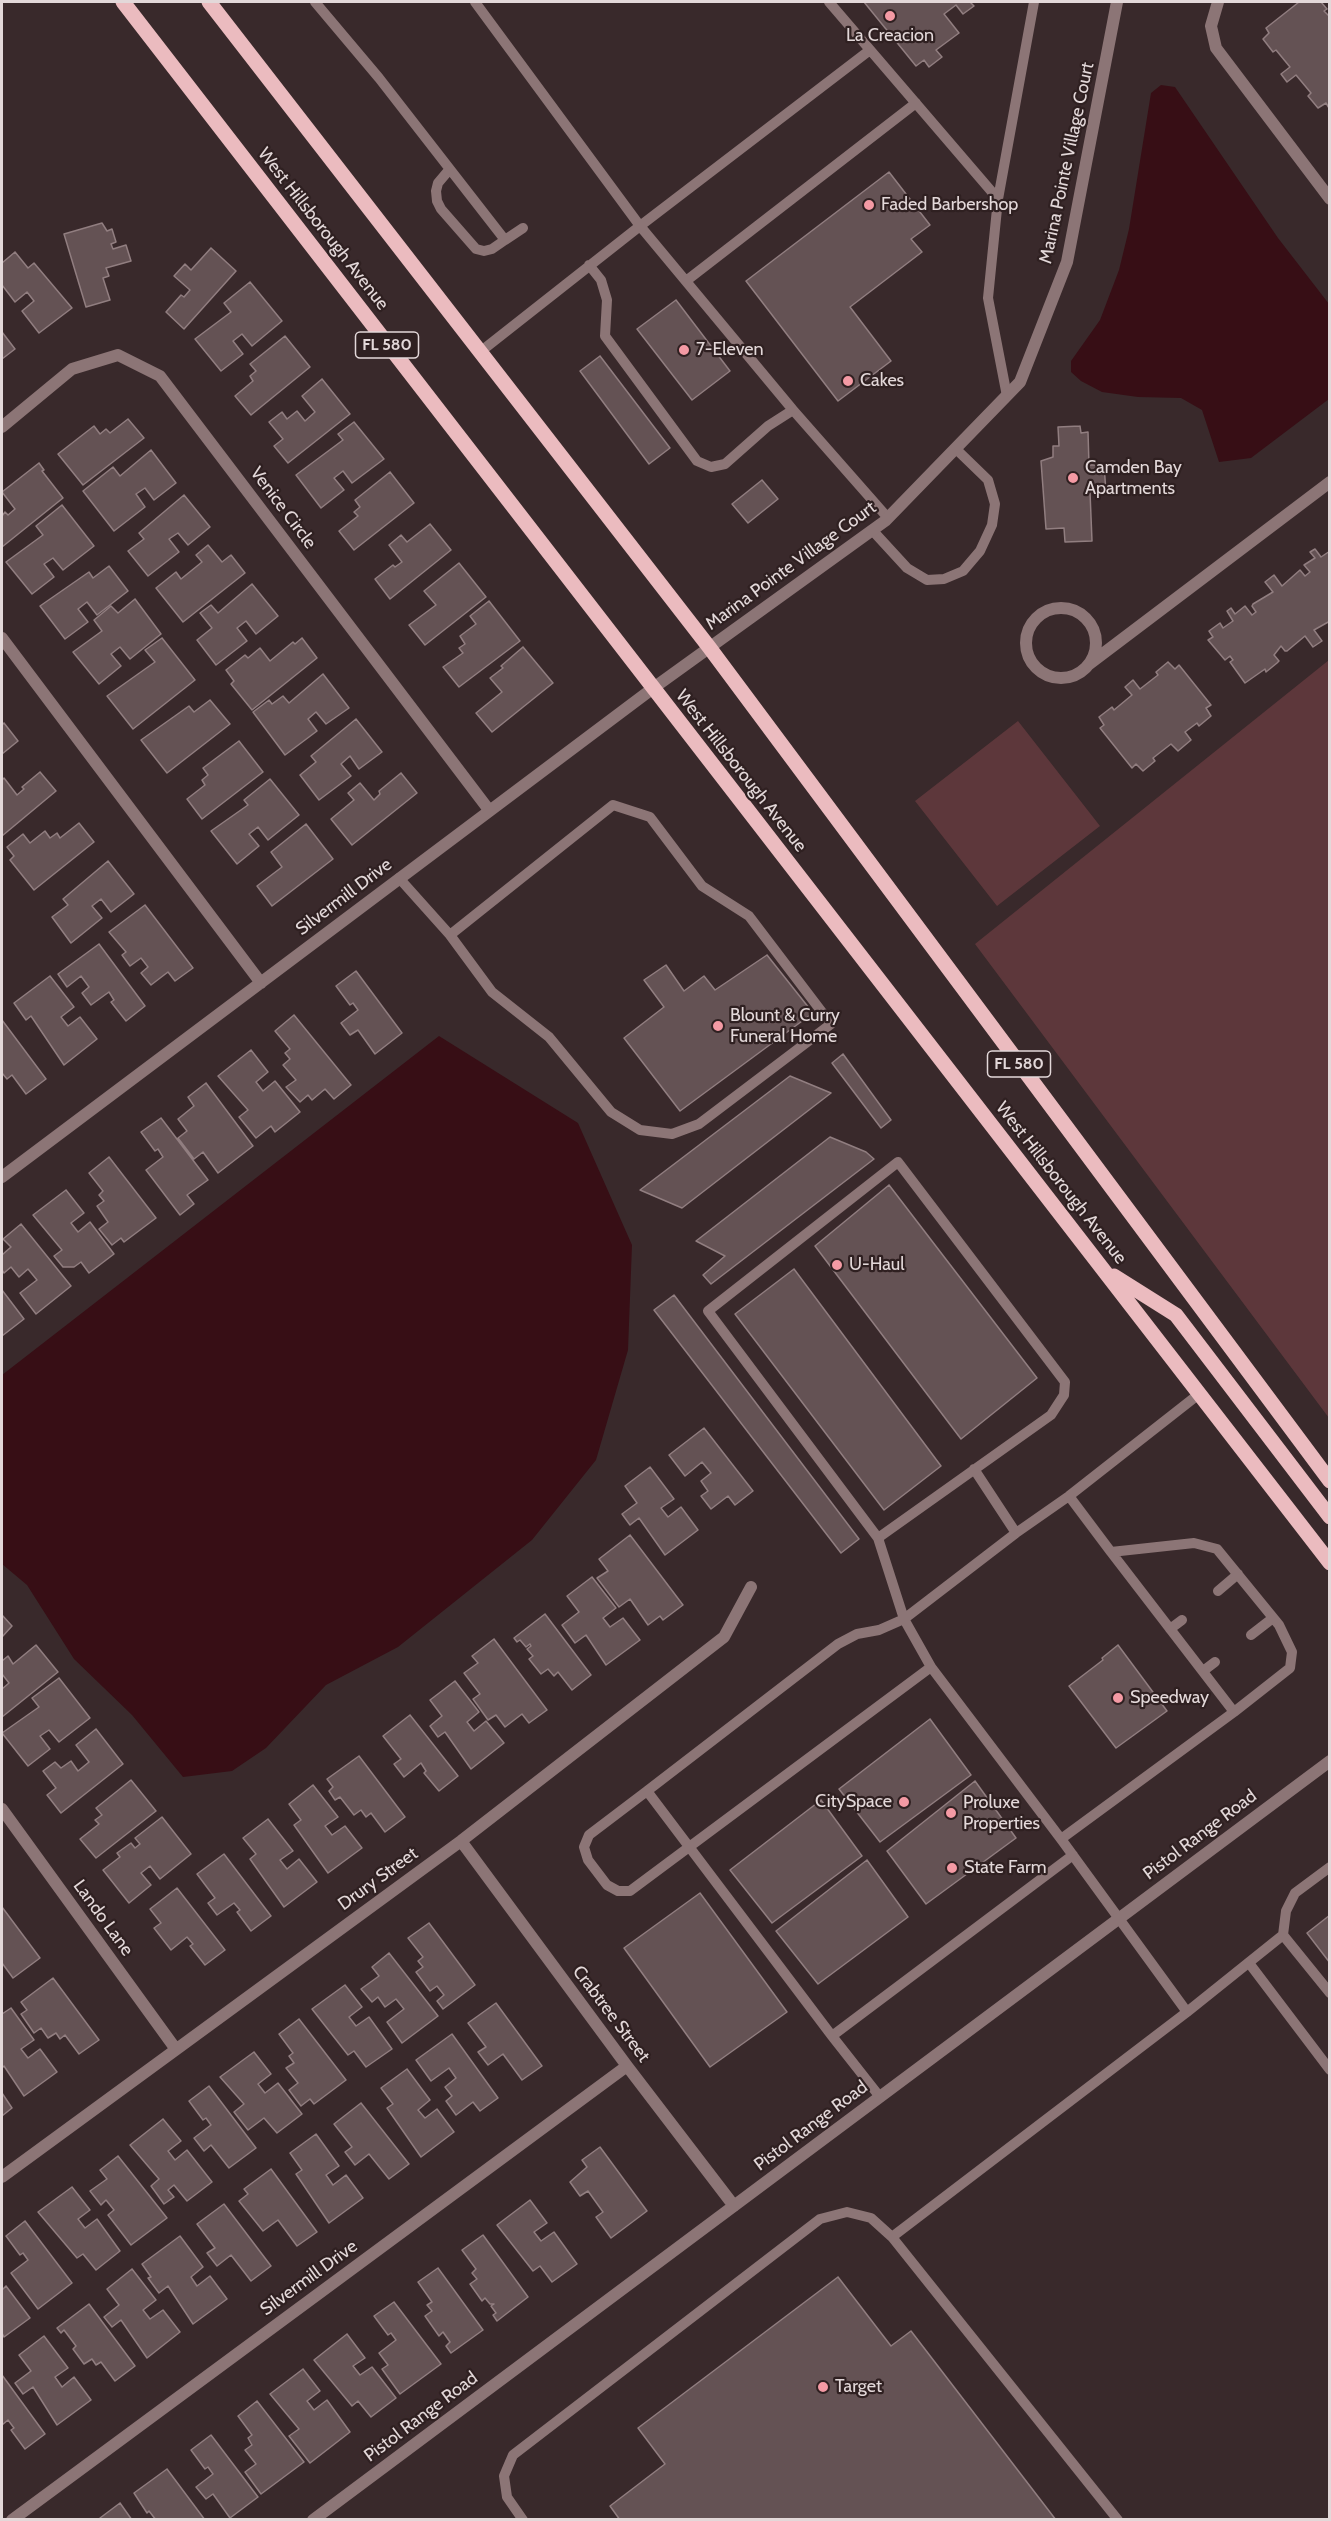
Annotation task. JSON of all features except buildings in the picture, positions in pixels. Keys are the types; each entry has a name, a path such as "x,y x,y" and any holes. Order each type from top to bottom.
{"main road":[{"name":"West Hillsborough Avenue","path":"123,2 1329,1563"},
{"name":"West Hillsborough Avenue","path":"209,2 709,647 1329,1481"},
{"path":"1104,1270 1176,1315 1329,1518"}],"street":[{"name":"Marina Pointe Village Court","path":"709,647 873,531 1020,382 1067,262 1118,2"},
{"path":"1218,2 1211,26 1216,48 1329,199"},
{"name":"Venice Circle","path":"2,427 72,369 118,355 160,376 489,810"},
{"path":"1088,665 1094,655 1096,643 1089,621 1080,613 1069,608 1046,611 1029,627 1026,649 1037,669 1058,678 1069,677 1080,672 1329,482"},
{"path":"2,638 261,983"},
{"name":"Silvermill Drive","path":"2,1177 709,647"},
{"name":"Drury Street","path":"2,2177 461,1841 724,1636 751,1587"},
{"name":"Pistol Range Road","path":"313,2520 1329,1761"},
{"name":"Lando Lane","path":"2,1809 6,1825 175,2049"},
{"name":"Crabtree Street","path":"461,1841 627,2066 734,2206"},
{"name":"Silvermill Drive","path":"12,2520 627,2066"}],"lane":[{"path":"315,2 379,78 505,240"},
{"path":"475,2 640,226 793,410 888,518"},
{"path":"829,2 998,199"},
{"path":"1006,396 988,298 998,199 1034,2"},
{"path":"480,352 589,265 870,50"},
{"path":"686,281 915,103"},
{"path":"449,170 438,183 437,201 476,249 484,251 492,249 523,228"},
{"path":"589,265 601,280 607,300 605,336 697,461 711,467 725,464 768,426 793,410"},
{"path":"873,531 907,568 927,580 944,579 963,571 980,551 992,525 995,504 988,480 956,449"},
{"path":"399,878 450,935 492,992 549,1037 611,1112 640,1130 672,1134 699,1124 831,1024 749,916 702,886 650,817 613,805 450,935"},
{"path":"878,1538 1051,1415 1064,1395 1065,1382 898,1162 708,1311 878,1538 904,1619 931,1667 1061,1839 1187,2012"},
{"path":"931,1667 630,1891 618,1891 607,1885 588,1860 584,1847 589,1835 838,1644 857,1634 879,1630 904,1619 1016,1533 1069,1496 1199,1394"},
{"path":"974,1469 1016,1533"},
{"path":"1069,1496 1234,1712"},
{"path":"1061,1839 1290,1668 1292,1652 1273,1618 1217,1549 1194,1543 1111,1552"},
{"path":"1218,1591 1238,1574"},
{"path":"1251,1635 1273,1618"},
{"path":"1170,1629 1182,1620"},
{"path":"1203,1671 1215,1662"},
{"path":"647,1791 880,2097"},
{"path":"832,2036 1073,1856"},
{"path":"1329,1867 1295,1893 1286,1911 1284,1935 1329,1993"},
{"path":"892,2237 1284,1935"},
{"path":"1249,1963 1329,2070"},
{"path":"523,2520 507,2497 504,2476 513,2455 820,2219 847,2212 871,2218 892,2237 1118,2520"}],"shaded area":[{"path":"1161,85 1175,87 1278,238 1329,304 1329,399 1251,458 1219,462 1202,410 1181,398 1138,397 1102,392 1081,381 1071,372 1071,361 1100,320 1119,270 1129,229 1151,93"},
{"path":"1329,660 1329,1418 975,944"},
{"path":"1018,721 1100,826 997,906 915,801"},
{"path":"439,1036 578,1123 632,1245 628,1350 596,1460 532,1540 398,1647 326,1685 266,1748 232,1771 183,1777 132,1715 74,1659 27,1585 2,1564 2,1375"}],"place":[{"name":"La Creacion","path":"890,16"},
{"name":"Faded Barbershop","path":"869,205"},
{"name":"7-Eleven","path":"684,350"},
{"name":"Cakes","path":"848,381"},
{"name":"Camden Bay Apartments","path":"1073,478"},
{"name":"Blount & Curry Funeral Home","path":"718,1026"},
{"name":"U-Haul","path":"837,1265"},
{"name":"Speedway","path":"1118,1698"},
{"name":"CitySpace","path":"904,1802"},
{"name":"Proluxe Properties","path":"951,1813"},
{"name":"State Farm","path":"952,1868"},
{"name":"Target","path":"823,2387"}]}
